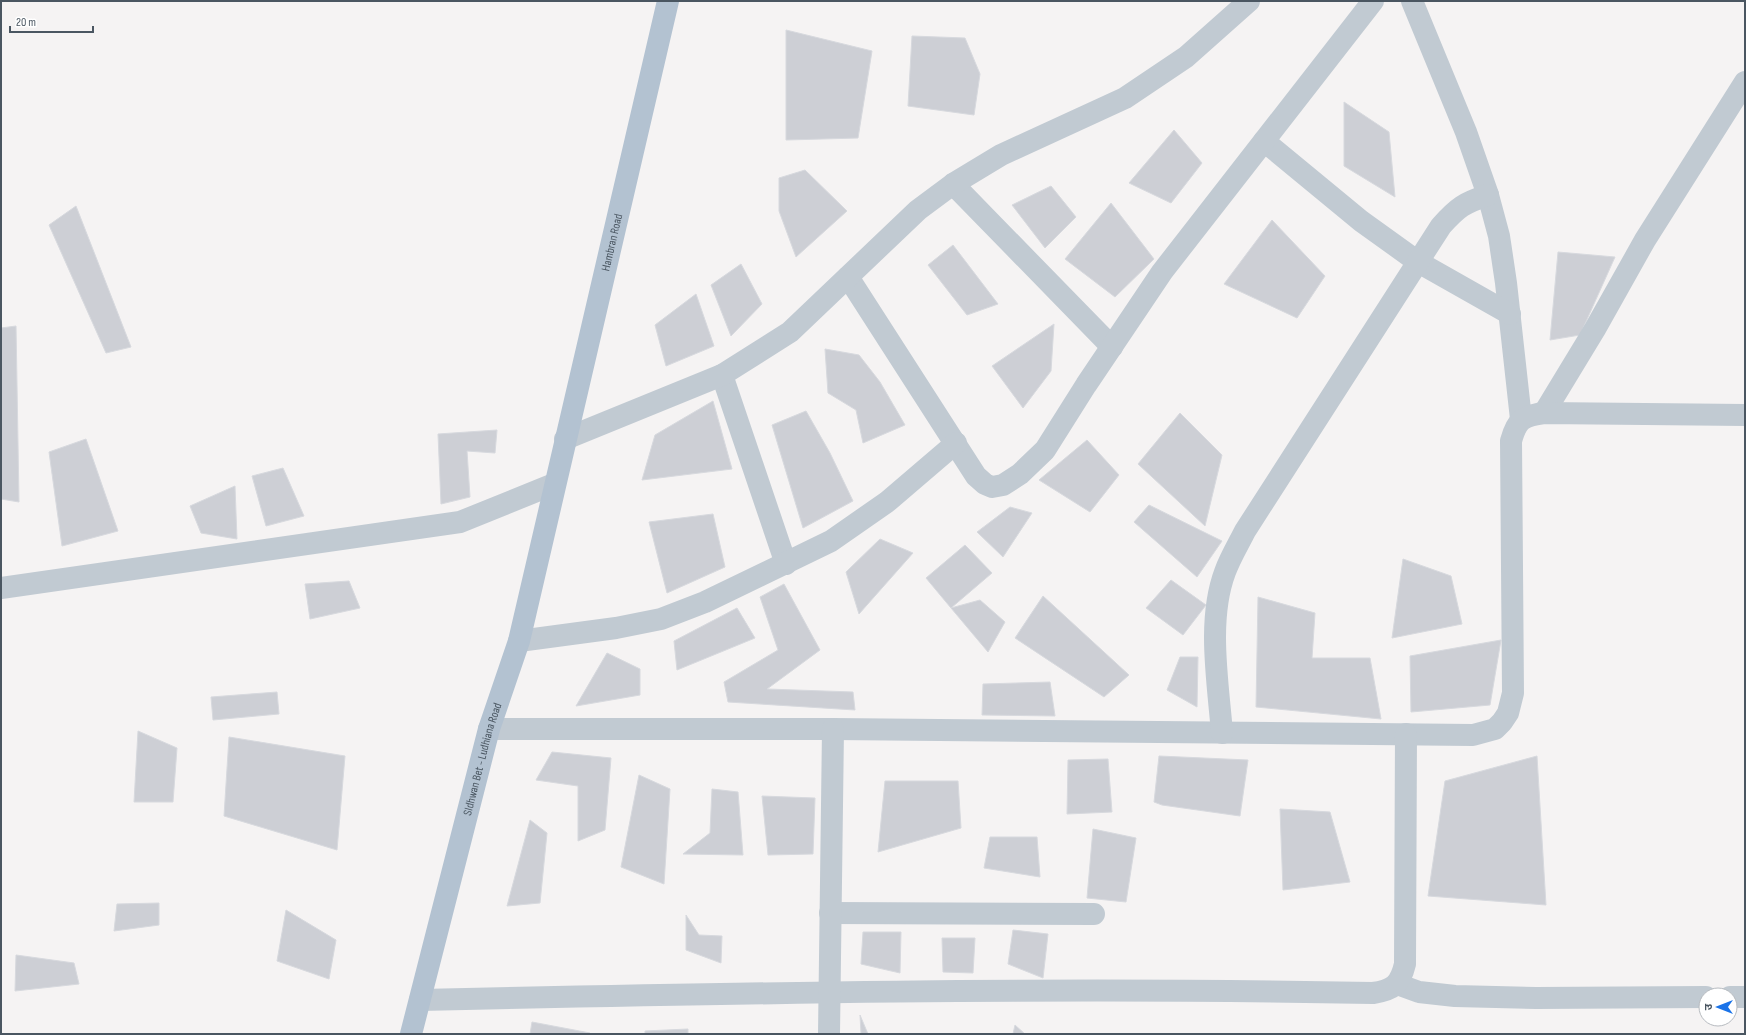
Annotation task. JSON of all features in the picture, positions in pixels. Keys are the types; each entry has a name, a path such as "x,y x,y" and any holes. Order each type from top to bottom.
{"main road":[{"name":"Hambran Road","path":"554,484 668,1"},
{"name":"SIdhwan Bet - Ludhiana Road","path":"411,1034 489,729 518,641 554,484"}],"street":[{"path":"564,439 722,375 790,332 918,210 953,184 1001,155 1125,98 1186,57 1249,1"},
{"path":"848,277 976,476 985,484 992,487 997,487 1010,481 1045,450 1162,272 1373,1"},
{"path":"1412,1 1466,132 1488,196 1499,236 1510,314 1521,419"},
{"path":"1544,413 1595,329 1645,240 1745,82"},
{"path":"1264,141 1361,221 1418,262 1510,314"},
{"path":"953,184 1112,347"},
{"path":"1222,733 1216,646 1216,610 1225,572 1245,531 1441,226 1453,213 1466,203 1488,196"},
{"path":"722,375 786,564"},
{"path":"489,729 833,729 1473,735 1495,729 1508,713 1513,693 1512,441 1515,429 1521,419 1529,415 1544,413 1745,415"},
{"path":"518,641 616,628 661,619 705,602 831,541 887,502 956,443"},
{"path":"1,588 460,522 554,484"},
{"path":"829,1034 833,729"},
{"path":"420,1000 830,992 1272,991 1372,993 1387,991 1397,984 1402,974 1405,956 1406,734"},
{"path":"830,913 1094,914"},
{"path":"1397,984 1419,992 1455,996 1536,998 1698,997"}],"building":[{"path":"786,30 872,51 858,138 786,140"},
{"path":"912,36 965,38 980,74 974,115 908,106"},
{"path":"1344,102 1389,132 1395,197 1344,166"},
{"path":"1174,130 1202,163 1171,203 1129,183"},
{"path":"805,170 847,211 796,257 779,211 779,178"},
{"path":"1051,186 1076,217 1045,248 1012,205"},
{"path":"1111,203 1154,259 1115,297 1065,259"},
{"path":"76,206 131,347 106,353 49,225"},
{"path":"1272,220 1325,276 1297,318 1224,284"},
{"path":"953,245 998,304 967,315 928,265"},
{"path":"1558,252 1615,257 1580,335 1550,340"},
{"path":"741,264 762,304 731,336 711,285"},
{"path":"696,294 714,346 666,366 655,325"},
{"path":"1054,324 1051,371 1023,408 992,366"},
{"path":"16,326 19,502 1,499 1,328"},
{"path":"825,349 859,355 880,382 905,425 863,443 856,410 828,393"},
{"path":"713,401 732,469 642,480 655,435"},
{"path":"806,411 830,453 853,501 803,528 772,425"},
{"path":"1180,413 1222,455 1205,526 1138,464"},
{"path":"497,430 495,453 467,451 470,497 441,504 438,434"},
{"path":"86,439 118,531 62,546 49,452"},
{"path":"1087,440 1119,475 1090,512 1039,480"},
{"path":"283,468 304,516 266,526 252,476"},
{"path":"235,486 237,539 201,533 190,506"},
{"path":"1149,505 1222,541 1197,577 1134,522"},
{"path":"1010,507 1032,513 1003,557 977,532"},
{"path":"713,514 725,567 667,593 649,522"},
{"path":"880,539 913,553 859,614 846,572"},
{"path":"965,545 992,573 951,608 926,578"},
{"path":"1403,559 1451,576 1462,624 1392,638"},
{"path":"1171,580 1206,605 1183,635 1146,608"},
{"path":"349,581 360,608 310,619 305,584"},
{"path":"784,584 820,650 767,689 853,692 855,710 728,702 724,682 778,650 760,597"},
{"path":"1043,596 1129,675 1104,697 1015,638"},
{"path":"1258,597 1315,613 1312,658 1370,658 1381,719 1256,707"},
{"path":"980,600 1005,622 988,652 951,608"},
{"path":"737,608 755,638 677,670 674,641"},
{"path":"1501,640 1490,705 1411,712 1410,656"},
{"path":"607,653 640,669 640,695 576,706"},
{"path":"1180,657 1198,657 1197,707 1167,690"},
{"path":"1050,682 1055,716 982,715 983,684"},
{"path":"277,692 279,714 213,720 211,697"},
{"path":"138,731 177,748 173,802 134,802"},
{"path":"229,737 345,756 337,850 224,816"},
{"path":"552,752 611,758 605,830 578,841 578,786 536,780"},
{"path":"1159,756 1248,760 1240,816 1162,805 1154,802"},
{"path":"1537,756 1546,905 1428,896 1445,781"},
{"path":"1108,759 1112,812 1067,814 1068,760"},
{"path":"639,775 670,789 664,884 621,867"},
{"path":"885,781 958,781 961,828 878,852"},
{"path":"712,789 738,792 743,855 683,854 710,833"},
{"path":"762,796 815,798 813,854 768,855"},
{"path":"1280,809 1330,812 1350,882 1283,890"},
{"path":"530,820 547,833 540,903 507,906"},
{"path":"1093,829 1136,838 1126,902 1087,898"},
{"path":"990,837 1037,837 1040,877 984,868"},
{"path":"159,903 159,925 114,931 117,904"},
{"path":"286,910 336,940 329,979 277,961"},
{"path":"686,915 699,935 722,936 721,963 686,950"},
{"path":"1013,930 1048,934 1043,978 1008,964"},
{"path":"863,932 901,932 900,973 861,964"},
{"path":"942,938 975,938 973,973 943,972"},
{"path":"16,955 74,963 79,984 15,991"},
{"path":"860,1015 868,1034 861,1034"},
{"path":"532,1022 590,1033 590,1034 530,1034"},
{"path":"1015,1025 1025,1034 1013,1034"},
{"path":"688,1029 688,1034 645,1034 645,1031"}]}
